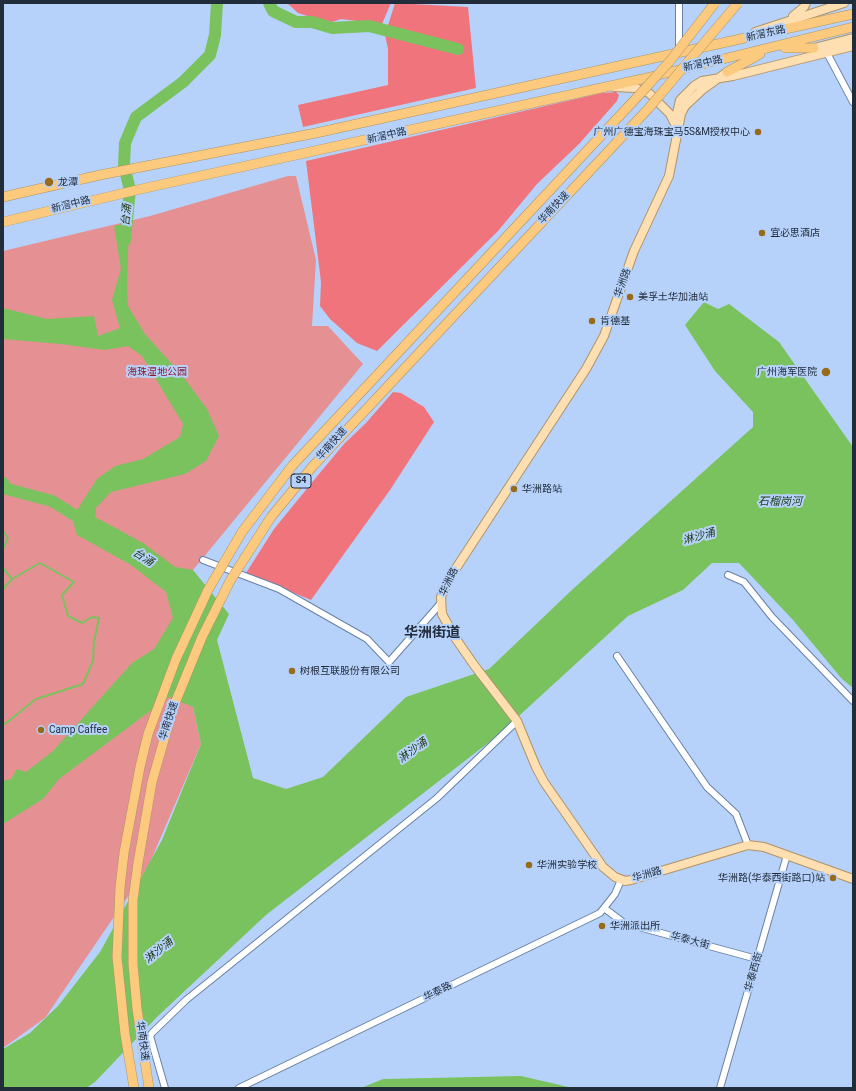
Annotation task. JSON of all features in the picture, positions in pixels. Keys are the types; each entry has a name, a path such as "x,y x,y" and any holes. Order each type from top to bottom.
{"highway":[{"name":"华南快速","path":"134,1088 125,1034 117,957 120,887 124,853 140,767 148,734 176,659 208,590 242,532 292,466 641,93 670,61 715,3"},
{"name":"华南快速","path":"149,1088 137,1009 134,964 133,900 138,863 152,782 173,708 202,637 230,581 271,517 313,466 648,109 738,3"},
{"name":"新滘东路","path":"679,52 853,14"},
{"name":"新滘东路","path":"771,48 853,27"},
{"name":"新滘中路","path":"3,222 104,197 593,90 771,48"},
{"path":"727,72 771,48 814,48"},
{"name":"新滘中路","path":"3,197 100,175 316,133 679,52"}],"main road":[{"path":"786,21 797,14 806,3"},
{"path":"818,3 826,5 842,4"},
{"path":"730,42 786,21 842,4"},
{"path":"814,48 853,38"},
{"path":"716,78 733,76 853,46"},
{"name":"华洲路","path":"727,72 716,78 685,106 678,124 669,176 634,251 604,336 586,369 449,579 441,597 442,614 446,623 474,665 517,721 536,767 544,782 603,867 622,880 631,880 748,845 764,847 853,879"},
{"path":"593,90 616,87 635,88 648,93 670,114 675,124 676,137"}],"street":[{"path":"678,3 679,52"},
{"path":"826,53 853,102"},
{"path":"203,560 279,589 367,639 389,662 441,603"},
{"path":"728,575 744,582 772,617 853,701"},
{"path":"617,656 707,787 736,814 748,845"},
{"path":"165,1088 150,1036 152,1033 186,1000 437,798 517,721"},
{"name":"华泰西街","path":"720,1088 787,855"},
{"name":"华泰路","path":"239,1088 600,913 615,894 622,880"},
{"name":"华泰大街","path":"604,908 624,923 757,959"}],"green space":[{"name":"海珠湿地公园","path":"288,176 296,176 316,260 312,326 328,326 363,364 193,570 193,707 201,744 148,867 45,1018 3,1048 3,251 150,216"}],"shaded area":[{"path":"287,3 391,3 382,24 341,19 329,23 298,13"},
{"path":"395,3 468,7 476,88 303,127 298,105 388,85 388,49 385,35"},
{"path":"616,92 619,95 617,101 579,144 537,184 498,231 377,351 357,343 330,319 320,306 321,282 306,161 602,93"},
{"path":"393,392 401,393 424,407 434,422 390,490 311,600 246,573 274,529 344,444 366,423"}],"water":[{"name":"石榴岗河","path":"129,223 127,286 128,306 145,334 182,375 207,409 219,436 206,461 185,474 111,492 96,508 95,517 143,543 175,567 193,570 229,614 217,640 253,778 286,789 323,777 406,697 489,669 574,588 753,427 753,412 715,371 685,325 704,302 718,309 729,304 779,342 853,447 853,688 842,679 793,620 739,563 712,563 683,590 628,616 497,736 266,915 158,1016 95,1082 86,1088 3,1088 3,1049 30,1033 58,1006 100,952 162,840 201,744 193,707 169,697 59,779 43,799 3,824 3,781 11,779 17,769 26,772 53,751 132,663 154,649 173,618 166,592 131,565 77,535 72,518 97,479 115,466 143,459 180,437 183,424 142,356 128,346 105,350 3,339 3,308 47,319 94,316 98,336 120,328 112,300 121,269 114,226"},
{"path":"521,1076 573,1088 361,1088 383,1079"}],"waterway":[{"name":"台涌","path":"125,240 130,190 124,166 125,143 136,117 183,82 210,55 215,35 217,3"},
{"path":"269,3 273,11 296,22 312,22 332,28 369,26 458,49"},
{"name":"台涌","path":"3,483 7,489 52,501 87,523"},
{"path":"3,531 8,538 3,549"},
{"path":"3,589 12,579 40,563 74,582 62,595 68,616 82,623 92,617 99,618 94,642 93,661 83,684 36,699 5,724 3,723"},
{"path":"3,568 12,579"}],"place":[{"name":"广州广德宝海珠宝马5S&M授权中心","path":"758,132"},
{"name":"龙潭","path":"49,182"},
{"name":"宜必思酒店","path":"762,233"},
{"name":"美孚土华加油站","path":"630,297"},
{"name":"肯德基","path":"592,321"},
{"name":"广州海军医院","path":"826,372"},
{"name":"华洲路站","path":"514,489"},
{"name":"树根互联股份有限公司","path":"292,671"},
{"name":"Camp Caffee","path":"41,730"},
{"name":"华洲实验学校","path":"529,865"},
{"name":"华洲路(华泰西街路口)站","path":"833,878"},
{"name":"华洲派出所","path":"602,926"}],"district":[{"name":"华洲街道","path":"432,633"}],"water label":[{"name":"淋沙涌","path":"699,537"},
{"name":"淋沙涌","path":"413,751"},
{"name":"淋沙涌","path":"159,951"}]}
